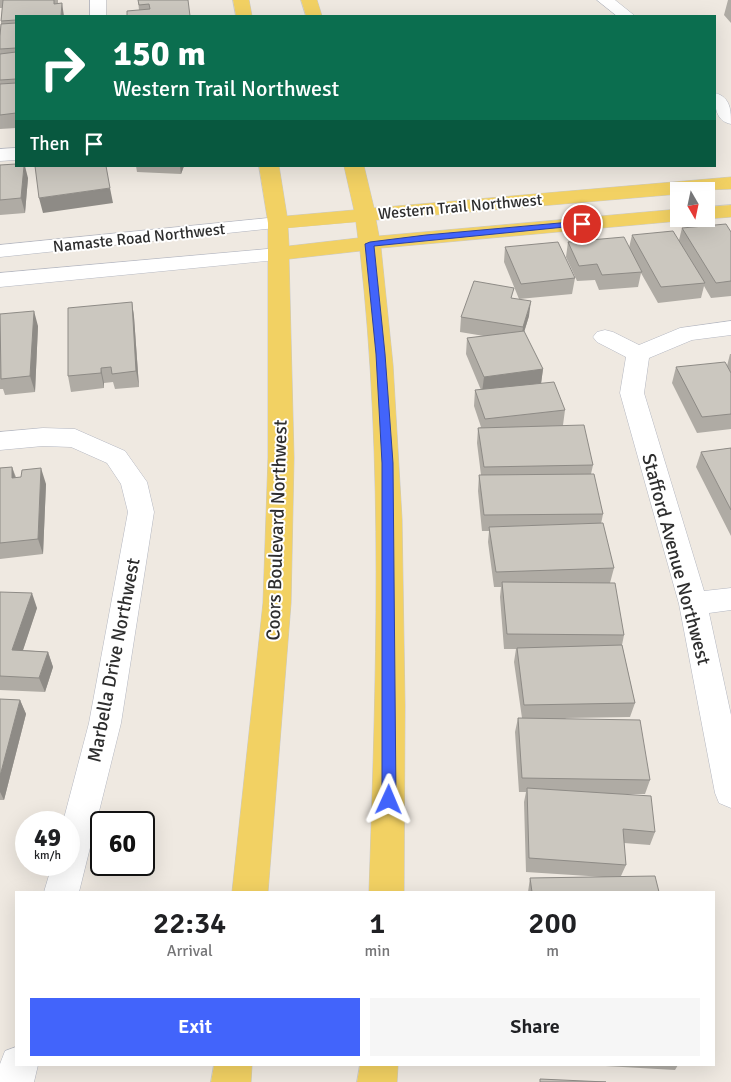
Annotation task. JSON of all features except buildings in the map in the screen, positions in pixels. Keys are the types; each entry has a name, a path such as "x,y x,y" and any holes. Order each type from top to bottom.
{"main road":[{"path":"242,0 244,15"},
{"path":"309,0 314,15"},
{"name":"Coors Boulevard Northwest","path":"250,891 277,603 281,458 278,224 269,167"},
{"path":"354,167 362,194 370,244 388,463 390,745 387,891"},
{"name":"Western Trail Northwest","path":"278,224 365,214 731,183"},
{"path":"715,212 731,211"},
{"name":"Western Trail Northwest","path":"278,254 426,237 670,216"},
{"path":"231,1082 233,1066"},
{"path":"377,1082 378,1066"}],"street":[{"path":"98,0 98,15"},
{"path":"605,0 626,15"},
{"path":"719,99 731,119"},
{"path":"0,155 15,154"},
{"name":"Namaste Road Northwest","path":"0,251 278,224"},
{"name":"Namaste Road Northwest","path":"0,280 278,254"},
{"path":"604,337 638,354 688,333 731,328"},
{"name":"Stafford Avenue Northwest","path":"638,354 632,393 692,604 731,793"},
{"name":"Marbella Drive Northwest","path":"0,441 43,437 75,438 116,457 134,482 141,512 105,723 62,891"},
{"path":"692,604 731,600"},
{"path":"14,1082 19,1066"}],"route":[{"path":"389,800 388,463 370,244 426,237 582,224"}]}
